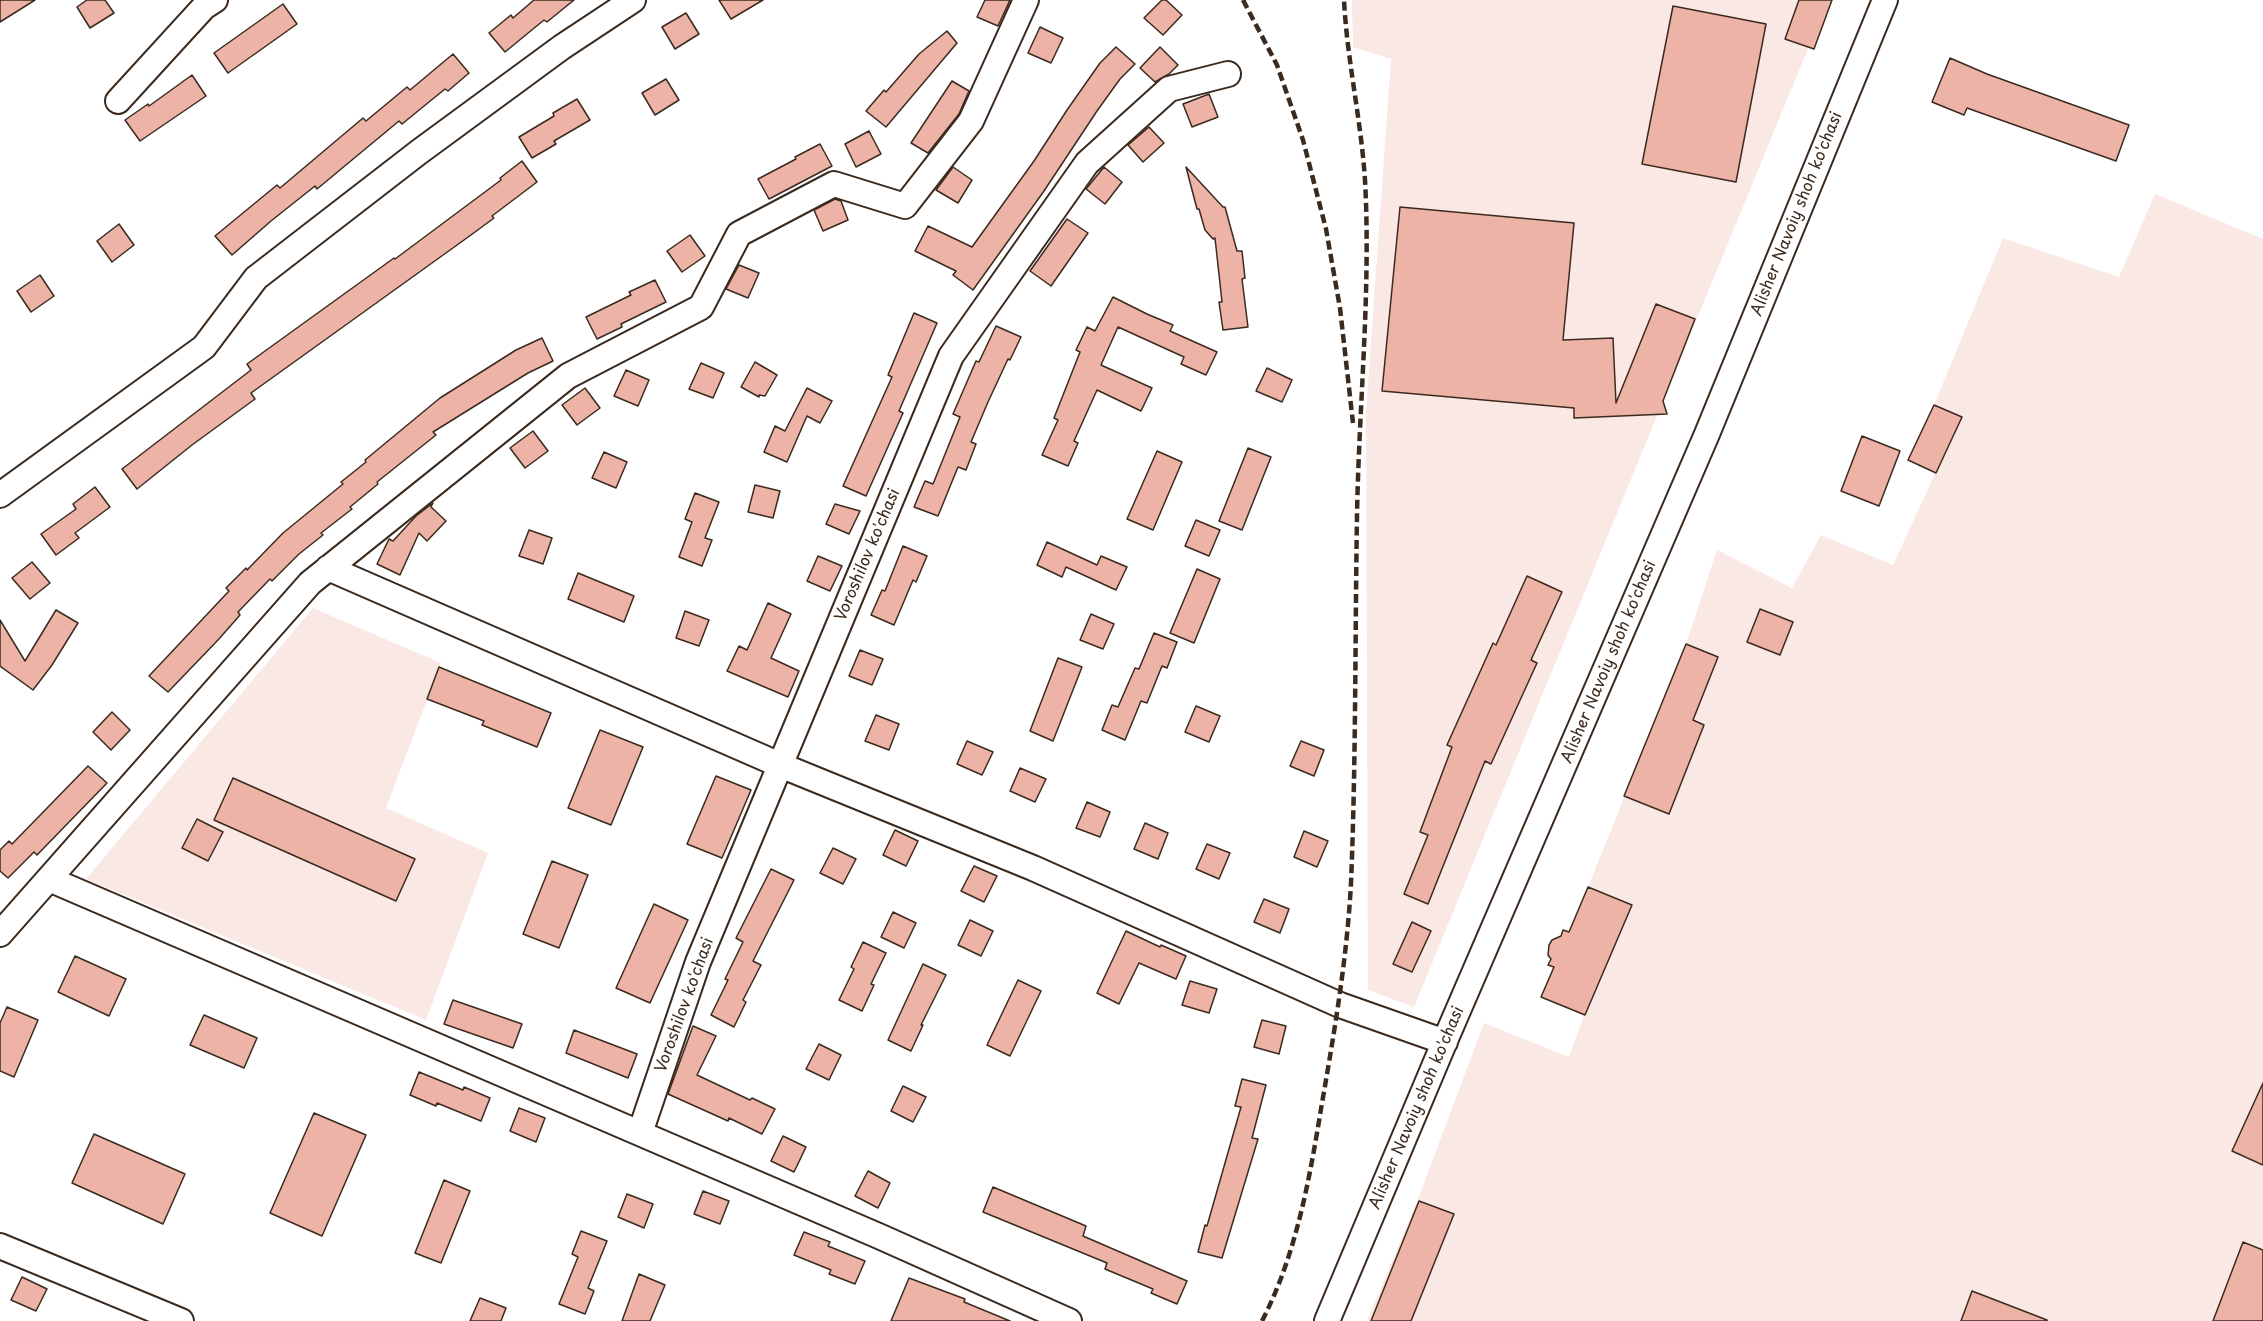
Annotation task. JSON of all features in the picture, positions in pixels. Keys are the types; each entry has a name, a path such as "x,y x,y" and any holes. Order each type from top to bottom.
{"street":[{"path":"118,101 204,7 215,0"},
{"path":"0,495 204,347 256,278 457,124 562,47 633,0"},
{"path":"0,934 310,583 568,376 701,307 739,234 834,184 905,206 970,121 1026,0"},
{"name":"Alisher Navoiy shoh ko'chasi","path":"1327,1321 1707,434 1885,0"},
{"name":"Voroshilov ko'chasi","path":"640,1133 698,962 951,356 1087,163 1169,89 1228,74"},
{"path":"328,568 780,765 1033,868 1340,1005 1445,1042"},
{"path":"49,879 881,1237 1069,1321"},
{"path":"0,1246 181,1321"}],"shaded area":[{"path":"1352,0 1828,0 1414,1007 1368,990 1366,413 1391,59 1353,47"},
{"path":"2155,194 2263,239 2263,1321 1367,1321 1418,1199 1484,1023 1569,1057 1584,1015 1541,997 1553,967 1548,965 1551,959 1548,955 1549,945 1552,940 1561,936 1563,930 1569,932 1686,644 1717,550 1792,588 1821,535 1893,565 1961,417 1934,405 2003,238 2119,277"},
{"path":"313,608 441,663 386,808 488,853 426,1020 86,879"}],"building":[{"path":"0,0 35,0 0,22"},
{"path":"87,0 105,0 114,13 90,28 77,7"},
{"path":"534,0 574,0 547,22 544,20 505,52 489,33 511,15 513,18"},
{"path":"719,0 763,0 731,19"},
{"path":"985,0 1010,0 998,26 977,17"},
{"path":"1162,0 1166,0 1182,15 1163,35 1144,18"},
{"path":"1799,0 1832,0 1814,49 1785,39"},
{"path":"283,4 297,24 228,73 214,53"},
{"path":"1673,6 1766,24 1736,182 1642,164"},
{"path":"686,13 699,34 675,49 662,27"},
{"path":"1040,27 1063,38 1051,63 1028,53"},
{"path":"947,31 957,43 886,127 866,111 919,54"},
{"path":"1116,47 1135,64 1120,79 1097,111 1044,191 973,290 953,275 956,271 915,251 928,226 972,247 1100,63"},
{"path":"1160,47 1178,65 1169,74 1155,82 1140,68"},
{"path":"453,54 469,73 448,91 445,89 402,124 399,121 317,189 315,186 271,221 232,255 215,236 277,185 280,188 363,118 366,121 407,87 410,90"},
{"path":"1950,58 1987,74 2129,125 2116,161 1967,108 1964,115 1932,102"},
{"path":"192,75 206,96 140,141 125,120"},
{"path":"666,79 679,100 655,115 642,93"},
{"path":"952,81 969,91 959,114 928,153 911,143"},
{"path":"1209,94 1218,117 1192,127 1183,104"},
{"path":"577,99 590,120 554,141 556,144 532,158 519,137"},
{"path":"1149,127 1164,143 1143,162 1128,145"},
{"path":"869,131 881,154 856,167 845,144"},
{"path":"820,144 832,166 769,199 758,179"},
{"path":"522,161 537,182 471,235 251,393 255,399 137,489 122,469 251,370 247,364 395,259 501,180 500,178"},
{"path":"953,167 972,180 958,203 936,190"},
{"path":"1104,167 1122,182 1105,204 1086,189"},
{"path":"1186,167 1225,207 1237,251 1242,251 1245,278 1242,279 1248,327 1223,330 1215,238 1213,239 1205,230"},
{"path":"835,199 841,201 848,220 823,231 814,210"},
{"path":"1400,207 1574,223 1563,340 1613,338 1616,403 1656,304 1695,319 1663,401 1667,414 1574,418 1574,408 1382,391"},
{"path":"1067,219 1088,233 1051,286 1030,271"},
{"path":"119,224 134,245 112,262 97,241"},
{"path":"690,235 705,256 682,272 667,251"},
{"path":"739,265 759,273 748,298 726,289"},
{"path":"40,275 54,296 31,312 17,291"},
{"path":"655,280 666,302 621,324 622,327 597,339 586,317 631,295 629,292"},
{"path":"1113,297 1173,325 1170,331 1217,352 1206,375 1181,364 1184,357 1118,327 1101,365 1152,388 1141,411 1097,390 1074,441 1078,443 1068,466 1042,455 1058,420 1054,418 1080,352 1076,350 1087,327 1095,331"},
{"path":"914,313 937,323 899,411 903,413 866,496 843,486 892,377 888,375"},
{"path":"996,326 1021,337 1010,360 1008,359 971,442 976,444 966,470 958,467 938,516 914,507 925,481 933,484 960,417 953,414 976,361 979,362"},
{"path":"542,338 553,361 528,373 433,432 436,435 377,482 378,484 350,507 352,509 321,533 323,535 299,554 272,581 270,579 238,612 240,615 218,640 168,692 149,676 229,591 226,588 246,568 247,570 283,533 343,484 341,482 366,462 365,460 440,398 516,350"},
{"path":"755,362 777,375 765,396 759,395 759,397 741,387"},
{"path":"701,363 724,373 713,398 689,389"},
{"path":"1267,368 1292,380 1282,402 1256,391"},
{"path":"626,370 649,380 638,406 614,396"},
{"path":"585,388 600,408 577,425 562,405"},
{"path":"807,388 832,401 820,423 807,416 787,462 764,452 775,426 785,431"},
{"path":"1934,405 1962,417 1936,473 1908,460"},
{"path":"533,431 548,451 525,468 510,448"},
{"path":"1862,436 1900,451 1879,506 1841,491"},
{"path":"1248,448 1271,457 1242,530 1219,521"},
{"path":"1157,451 1182,462 1153,530 1127,519"},
{"path":"604,452 627,462 616,488 592,478"},
{"path":"755,485 780,491 773,518 748,512"},
{"path":"95,487 110,507 75,533 79,538 56,555 41,534 76,509 73,504"},
{"path":"695,493 719,502 705,538 712,540 702,566 679,557 692,522 685,519"},
{"path":"433,503 431,507 446,521 427,541 419,533 400,575 377,564 389,539 393,541 416,516"},
{"path":"835,504 860,511 849,534 826,524"},
{"path":"1196,520 1220,530 1209,556 1185,546"},
{"path":"529,530 552,538 543,564 519,556"},
{"path":"1047,542 1097,565 1101,556 1127,567 1116,590 1066,567 1062,577 1037,565"},
{"path":"903,546 927,556 916,582 913,580 894,625 871,615 882,590 885,591"},
{"path":"818,556 842,566 830,591 807,581"},
{"path":"32,562 50,583 30,599 12,578"},
{"path":"1197,569 1220,579 1194,643 1170,633"},
{"path":"578,573 634,596 624,622 568,599"},
{"path":"1527,576 1562,592 1531,660 1537,663 1491,764 1485,761 1428,904 1404,894 1428,835 1420,832 1452,747 1447,745 1493,643 1496,645"},
{"path":"768,603 791,614 771,658 799,671 788,697 727,671 739,646 747,650"},
{"path":"1760,609 1793,622 1780,655 1747,642"},
{"path":"56,610 78,623 52,665 33,690 0,666 0,620 25,661"},
{"path":"685,611 709,620 699,646 676,638"},
{"path":"1091,614 1114,624 1103,649 1080,640"},
{"path":"1154,633 1177,642 1167,668 1162,666 1147,703 1141,701 1125,740 1102,730 1112,705 1118,707 1135,668 1139,669"},
{"path":"1686,644 1718,657 1693,720 1704,725 1669,814 1624,796"},
{"path":"860,650 883,659 872,685 849,676"},
{"path":"1058,658 1082,667 1053,741 1030,731"},
{"path":"439,667 551,713 537,747 482,725 484,721 427,699"},
{"path":"1196,706 1220,716 1209,742 1185,732"},
{"path":"112,712 130,730 111,750 93,732"},
{"path":"876,715 899,724 889,750 865,741"},
{"path":"600,730 643,747 611,825 568,808"},
{"path":"967,741 993,752 982,775 957,764"},
{"path":"1301,741 1324,750 1314,776 1290,766"},
{"path":"88,766 107,783 37,855 34,852 8,878 0,871 0,850 9,841 12,844"},
{"path":"1020,768 1046,779 1035,802 1010,791"},
{"path":"716,776 751,790 722,858 687,844"},
{"path":"233,778 415,859 396,901 214,820"},
{"path":"1087,802 1110,812 1100,837 1076,828"},
{"path":"197,819 223,832 208,861 182,848"},
{"path":"1145,823 1168,833 1158,859 1134,849"},
{"path":"895,830 918,841 906,866 883,855"},
{"path":"1304,831 1328,841 1317,867 1294,857"},
{"path":"1207,844 1230,853 1219,879 1196,869"},
{"path":"833,848 856,859 843,884 820,873"},
{"path":"552,861 588,875 559,948 523,934"},
{"path":"974,866 997,876 984,902 961,891"},
{"path":"771,869 794,880 753,961 761,965 743,1000 746,1002 734,1027 711,1015 743,942 736,938"},
{"path":"1588,887 1632,905 1585,1015 1541,997 1554,967 1548,965 1551,959 1548,955 1549,945 1552,940 1561,936 1563,930 1569,932"},
{"path":"1264,899 1289,909 1280,933 1254,922"},
{"path":"654,904 688,920 650,1003 616,988"},
{"path":"893,912 916,923 904,948 881,937"},
{"path":"970,920 993,931 981,956 958,945"},
{"path":"1412,922 1431,931 1412,972 1393,964"},
{"path":"1126,931 1186,956 1176,979 1139,963 1119,1004 1097,993"},
{"path":"863,942 886,953 871,984 874,985 862,1011 839,1000 854,969 851,967"},
{"path":"75,956 126,979 109,1016 58,992"},
{"path":"923,964 946,975 911,1051 888,1040"},
{"path":"1018,980 1041,991 1010,1056 987,1045"},
{"path":"1190,981 1217,989 1209,1013 1182,1005"},
{"path":"453,1000 522,1024 513,1048 444,1024"},
{"path":"7,1007 38,1020 14,1077 0,1071 0,1023"},
{"path":"204,1015 257,1038 244,1068 190,1045"},
{"path":"1262,1020 1286,1026 1279,1054 1254,1047"},
{"path":"693,1026 716,1036 697,1075 775,1109 762,1134 729,1118 728,1121 668,1094"},
{"path":"574,1030 637,1054 628,1078 566,1053"},
{"path":"819,1044 841,1055 829,1080 806,1069"},
{"path":"419,1072 490,1098 481,1121 410,1095"},
{"path":"1242,1079 1266,1085 1252,1138 1258,1139 1222,1258 1198,1252 1241,1107 1235,1106"},
{"path":"2263,1083 2263,1165 2232,1151"},
{"path":"903,1086 926,1097 913,1122 891,1111"},
{"path":"519,1108 545,1118 536,1142 510,1131"},
{"path":"314,1113 366,1135 322,1236 270,1213"},
{"path":"94,1134 185,1174 163,1224 72,1183"},
{"path":"783,1136 806,1147 794,1172 771,1161"},
{"path":"868,1171 890,1183 878,1208 855,1196"},
{"path":"444,1180 470,1191 441,1263 415,1253"},
{"path":"993,1187 1086,1226 1083,1236 1187,1281 1177,1304 1151,1293 1153,1289 1105,1269 1107,1263 983,1212"},
{"path":"703,1191 729,1201 720,1224 694,1214"},
{"path":"627,1194 653,1204 644,1228 618,1217"},
{"path":"1419,1201 1454,1214 1411,1321 1371,1321"},
{"path":"581,1231 607,1241 588,1288 594,1291 585,1314 559,1304 578,1257 572,1254"},
{"path":"804,1232 830,1242 828,1246 865,1261 855,1284 829,1274 831,1270 794,1255"},
{"path":"2243,1242 2263,1250 2263,1321 2213,1321"},
{"path":"639,1274 665,1285 650,1321 622,1321"},
{"path":"22,1277 47,1289 36,1311 11,1300"},
{"path":"909,1278 965,1299 964,1302 1010,1321 891,1321"},
{"path":"1972,1291 2047,1320 2047,1321 1961,1321"},
{"path":"480,1298 506,1308 501,1321 470,1321"}],"railway":[{"path":"1243,0 1277,65 1303,140 1326,229 1340,308 1353,423"},
{"path":"1262,1321 1284,1270 1306,1191 1331,1053 1351,883 1358,473 1367,263 1363,157 1344,0"}]}
